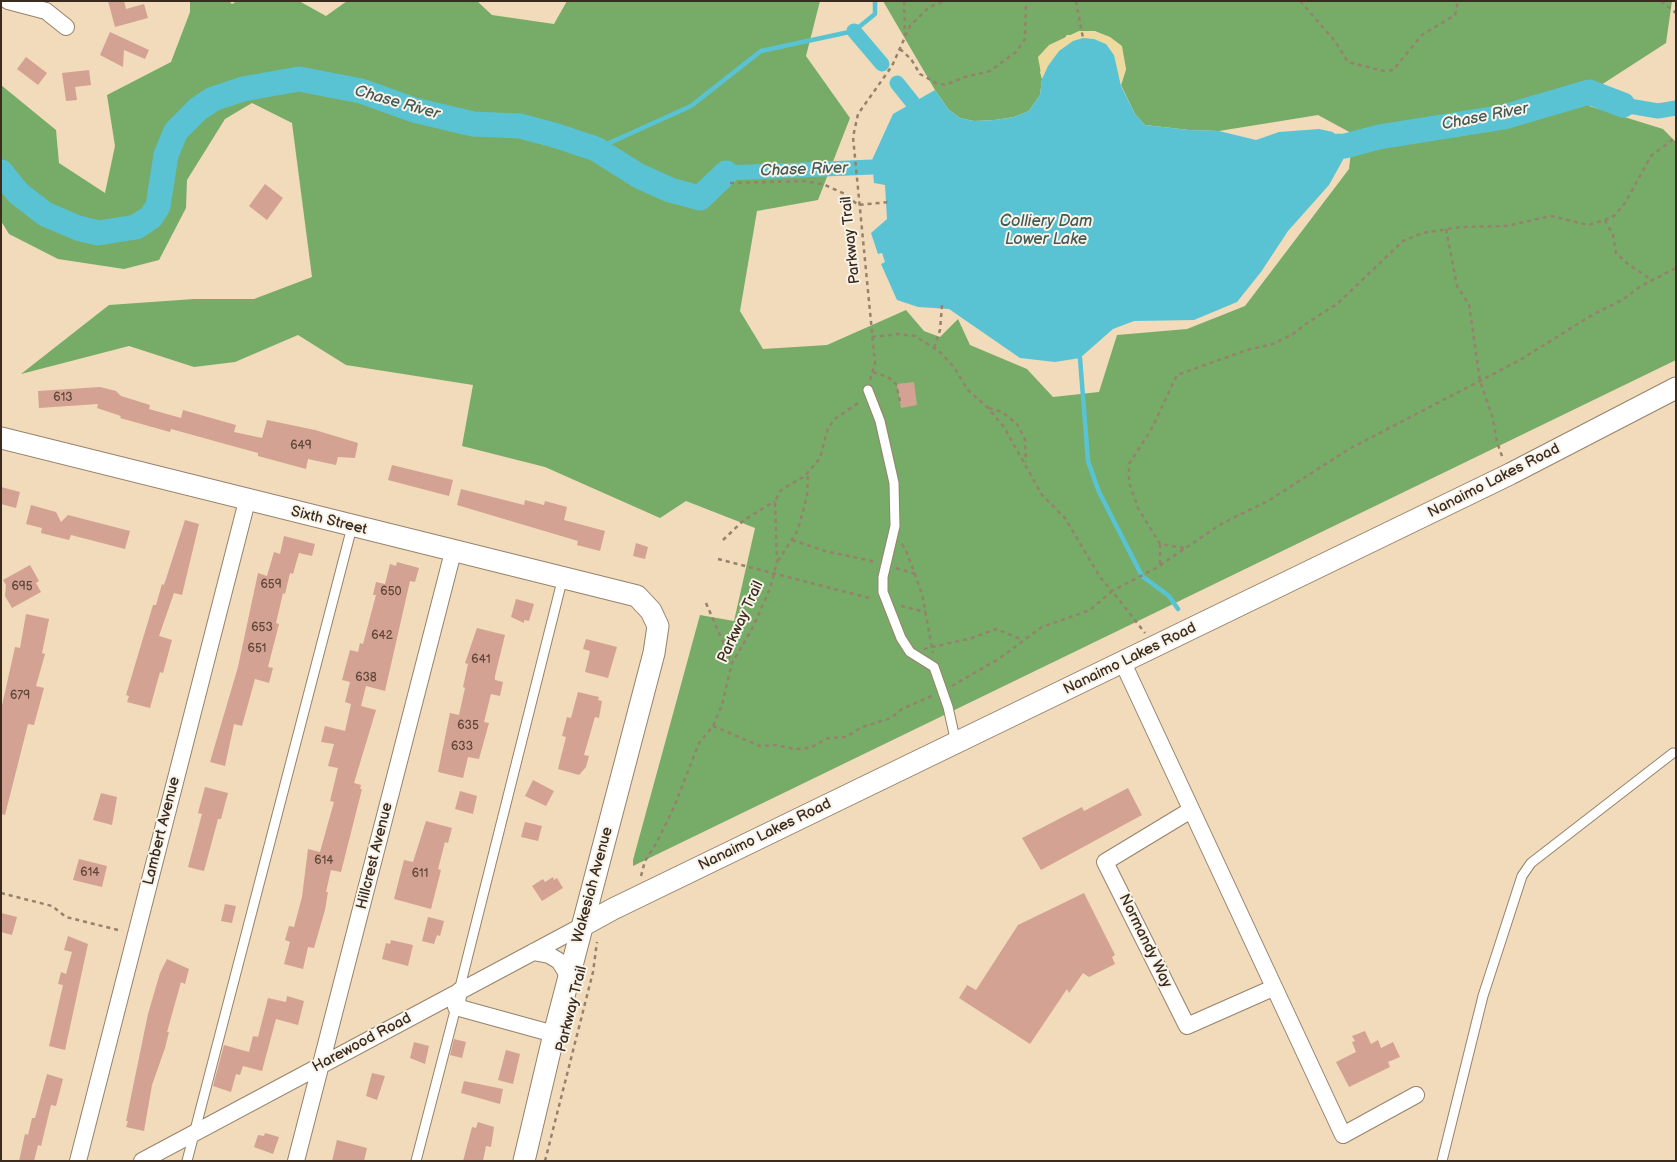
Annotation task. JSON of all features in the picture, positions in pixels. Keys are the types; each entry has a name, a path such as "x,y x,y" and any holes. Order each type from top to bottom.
{"street":[{"path":"8,1 46,11 66,27"},
{"name":"Nanaimo Lakes Road","path":"591,921 1510,474 1676,388"},
{"name":"Sixth Street","path":"1,438 247,501 636,596 652,611"},
{"name":"Lambert Avenue","path":"78,1161 247,501"},
{"name":"Hillcrest Avenue","path":"296,1161 453,552"},
{"name":"Wakesiah Avenue","path":"524,1161 566,986 591,921 654,653 658,626 652,611"},
{"path":"1123,663 1342,1135 1416,1095"},
{"name":"Normandy Way","path":"1191,810 1106,862 1187,1026 1273,988"},
{"name":"Harewood Road","path":"142,1161 321,1065 458,999 533,952 591,921"},
{"path":"533,952 559,961 566,972 566,986"},
{"path":"458,999 554,1034"}],"lane":[{"path":"868,390 880,420 894,483 894,532 886,565 883,592 890,614 910,652 934,667 948,707 956,744"},
{"path":"186,1161 352,527"},
{"path":"416,1161 563,577"},
{"path":"1442,1161 1483,996 1522,876 1531,862 1673,753"}],"path":[{"path":"904,1 905,36"},
{"name":"Parkway Trail","path":"868,390 875,364 853,156 853,137 858,114 892,66 910,26 929,7 946,1"},
{"path":"900,49 911,58 920,74 936,84 945,85 965,77 990,71 1016,52 1025,39 1026,1"},
{"path":"1076,1 1084,38"},
{"path":"1300,1 1335,41 1348,62 1384,71 1393,70 1422,35 1455,15 1458,1"},
{"path":"1661,1 1676,13"},
{"path":"1160,564 1160,544 1138,508 1129,482 1129,464 1151,430 1177,375 1247,350 1274,344 1293,334 1307,322 1337,304 1403,240 1422,233 1446,229 1506,226 1551,216 1588,225 1614,216 1625,203 1651,156 1676,138"},
{"path":"730,183 805,180 825,185 845,194 858,205 890,202"},
{"path":"1605,220 1613,235 1616,253 1629,265 1652,280"},
{"path":"1446,229 1457,286 1469,304 1480,382 1493,419 1497,442 1510,474"},
{"path":"872,337 898,334 915,336 934,348 954,367 968,390 988,408 1004,427 1042,494 1065,518 1100,578 1112,591 1156,568 1220,524 1268,501 1349,449 1520,360 1652,280 1676,268"},
{"path":"934,348 940,330 942,305"},
{"path":"872,372 888,378 896,384 900,400"},
{"path":"723,540 744,520 774,501 781,490 808,472 820,458 828,428 836,418 860,402 868,390"},
{"path":"988,408 1002,412 1017,424 1025,439 1026,463"},
{"path":"777,562 798,530 808,472"},
{"name":"Parkway Trail","path":"640,880 645,861 674,808 699,743 713,726 722,705 732,663 751,631 774,574 777,562 774,501"},
{"path":"894,532 907,553 916,574 926,612 934,667"},
{"path":"792,540 825,551 916,574"},
{"path":"1160,544 1184,548"},
{"path":"718,560 879,600"},
{"path":"706,603 732,663"},
{"path":"898,605 926,612"},
{"path":"910,652 972,638 996,629 1023,640"},
{"path":"1,893 52,906 66,917 135,934"},
{"name":"Parkway Trail","path":"545,1161 593,972 597,946 596,930 591,921"}],"green space":[{"path":"190,1 229,1 232,4 237,1 299,1 326,16 347,1 477,1 492,15 554,24 567,1 820,1 806,56 850,118 818,200 757,211 740,311 763,349 827,345 906,310 924,331 940,337 958,319 970,345 1027,369 1053,397 1099,392 1117,335 1187,329 1245,306 1349,169 1353,134 1318,115 1219,131 1145,125 1135,114 1121,85 1126,69 1110,37 1067,35 1040,72 1042,79 1040,95 1029,111 1014,117 995,120 974,121 960,118 949,110 935,90 883,1 1672,1 1666,43 1601,85 1589,106 1663,129 1676,142 1676,360 633,866 633,860 700,615 734,621 755,528 686,501 660,518 545,467 462,446 473,385 346,365 298,335 235,362 194,367 129,346 21,374 109,305 194,299 254,299 312,277 292,123 252,103 225,119 187,180 186,208 159,260 124,269 58,259 9,234 1,221 1,85 56,130 59,163 105,193 115,146 107,95 171,62 190,12"}],"sand":[{"path":"1079,31 1095,31 1110,37 1122,46 1126,69 1121,85 1114,55 1106,44 1094,39 1083,38 1048,66 1042,79 1038,57 1049,45"}],"water":[{"name":"Colliery Dam Lower Lake","path":"1083,38 1094,39 1106,44 1114,55 1121,86 1135,114 1145,125 1219,131 1256,140 1279,132 1319,129 1333,132 1345,146 1344,158 1329,185 1288,231 1261,272 1237,302 1194,320 1134,321 1113,329 1080,358 1055,362 1020,358 949,309 918,307 897,300 881,264 885,262 882,253 878,254 871,233 887,219 885,185 874,183 872,160 893,114 935,90 949,110 960,118 974,121 995,120 1014,117 1029,111 1040,95 1042,79 1048,66 1059,51 1073,41"}],"building":[{"path":"108,1 124,1 126,9 144,4 148,18 115,27"},
{"path":"110,32 149,50 145,59 124,50 123,67 100,55"},
{"path":"26,57 47,73 38,85 17,69"},
{"path":"89,70 91,85 75,87 77,100 66,101 62,73"},
{"path":"265,184 283,198 267,220 249,206"},
{"path":"914,382 917,405 901,408 897,384"},
{"path":"100,387 116,391 121,396 150,405 149,409 181,418 183,410 236,425 234,432 262,438 267,420 315,430 358,443 355,458 338,457 336,465 308,459 306,469 258,456 258,453 171,429 170,432 120,418 121,416 97,408 98,404 39,408 38,391"},
{"path":"392,465 453,480 449,496 388,480"},
{"path":"1,487 20,492 16,508 1,504"},
{"path":"461,489 524,505 525,500 544,505 545,501 567,507 564,520 605,531 600,551 577,545 578,541 457,505"},
{"path":"31,505 56,512 61,522 68,515 130,531 125,549 71,535 69,540 41,533 42,528 26,524"},
{"path":"185,520 199,524 182,595 174,593 159,636 172,640 163,673 160,672 150,708 127,702 129,696 126,695 153,605 156,605 162,584 164,585"},
{"path":"284,536 315,544 312,556 299,553 293,574 290,573 285,594 283,593 276,623 279,624 268,667 273,668 269,683 255,679 242,726 234,724 225,766 210,762 238,667 258,573 267,576 274,552 280,554"},
{"path":"636,543 648,547 645,559 633,556"},
{"path":"397,562 419,568 415,582 410,581 385,691 366,686 361,706 376,710 354,783 361,785 360,789 362,789 341,872 331,870 326,892 328,892 325,910 314,948 308,947 303,969 284,964 290,942 285,940 289,926 294,927 302,897 308,849 320,852 334,802 330,801 338,768 328,766 334,744 321,742 325,726 345,731 351,704 345,702 350,682 342,680 350,650 358,652 360,643 363,644 376,595 373,595 376,582 385,584 390,564 396,566"},
{"path":"30,565 39,581 36,583 41,592 12,608 5,596 6,585 3,580"},
{"path":"516,599 534,604 529,621 524,620 524,623 511,617"},
{"path":"26,614 49,619 42,653 45,654 36,686 44,688 34,725 28,724 5,815 1,814 1,710 15,647 20,648"},
{"path":"477,628 505,635 495,676 495,680 503,682 500,696 491,694 484,722 489,723 479,759 468,757 463,778 438,772 450,713 459,715 468,664 465,663"},
{"path":"586,639 617,647 608,678 585,672 590,651 583,649"},
{"path":"578,692 599,697 598,700 602,701 599,718 595,717 584,755 589,756 586,767 579,775 558,769 566,737 562,736 567,717 571,718"},
{"path":"533,780 554,791 546,806 525,796"},
{"path":"205,787 228,793 221,819 218,819 204,871 188,867 202,814 198,813"},
{"path":"1128,788 1142,815 1041,870 1022,838 1082,807 1084,811"},
{"path":"460,791 477,796 473,814 455,809"},
{"path":"101,793 117,797 112,825 93,820"},
{"path":"426,821 452,828 448,843 445,842 438,869 441,870 431,909 394,899 404,860 413,862"},
{"path":"525,822 542,826 538,841 521,837"},
{"path":"79,859 107,866 102,887 73,880"},
{"path":"553,877 554,880 557,878 563,888 542,901 532,886 543,879 545,882"},
{"path":"1084,893 1115,955 1112,957 1115,964 1089,977 1083,973 1069,993 1067,989 1030,1044 959,998 967,985 976,990 1018,925"},
{"path":"225,904 236,906 232,923 221,921"},
{"path":"1,913 17,917 12,935 1,932"},
{"path":"428,917 444,921 440,936 437,935 434,944 422,941"},
{"path":"68,936 88,944 65,1050 49,1046 63,985 58,984 61,972 66,974 72,952 64,950"},
{"path":"391,940 413,945 408,966 382,959 386,943 390,944"},
{"path":"167,959 189,969 185,984 181,982 167,1032 169,1032 165,1048 152,1085 144,1131 126,1127 128,1121 126,1121 148,1014 160,973"},
{"path":"287,996 304,1001 298,1025 276,1019 262,1071 243,1066 240,1075 236,1074 231,1092 213,1086 224,1045 249,1052 253,1036 258,1037 268,998 286,1002"},
{"path":"1365,1031 1371,1044 1378,1040 1381,1048 1393,1042 1400,1057 1388,1062 1390,1067 1349,1087 1336,1062 1356,1052 1352,1042 1355,1041 1352,1036"},
{"path":"454,1039 466,1042 462,1058 450,1055"},
{"path":"414,1042 429,1046 425,1064 410,1058"},
{"path":"506,1050 520,1054 513,1084 498,1080"},
{"path":"372,1073 385,1076 377,1100 366,1096"},
{"path":"47,1074 63,1079 56,1106 51,1105 41,1146 38,1145 34,1161 19,1161 25,1134 28,1135 32,1118 35,1118"},
{"path":"464,1081 503,1089 500,1104 461,1093"},
{"path":"478,1122 494,1127 491,1147 486,1146 483,1161 463,1161 472,1127 476,1128"},
{"path":"265,1133 279,1137 273,1154 254,1147 258,1135 264,1136"},
{"path":"337,1140 367,1148 364,1161 332,1161"}],"waterway":[{"path":"596,149 691,106 761,51 854,31 875,14 875,1"},
{"path":"854,31 882,64"},
{"name":"Chase River","path":"1,172 18,193 45,214 78,228 98,233 136,227 151,217 158,206 166,155 176,131 198,109 213,99 243,89 299,79 361,91 414,110 473,124 520,126 554,135 596,149 639,176 670,190 700,198 726,173"},
{"path":"897,83 913,103"},
{"name":"Chase River","path":"1312,147 1345,146 1379,137 1504,117 1589,92 1623,105"},
{"path":"1623,105 1658,111 1676,108"},
{"name":"Chase River","path":"726,173 873,167"},
{"path":"1080,358 1088,461 1099,492 1142,576 1169,596 1178,609"}]}
